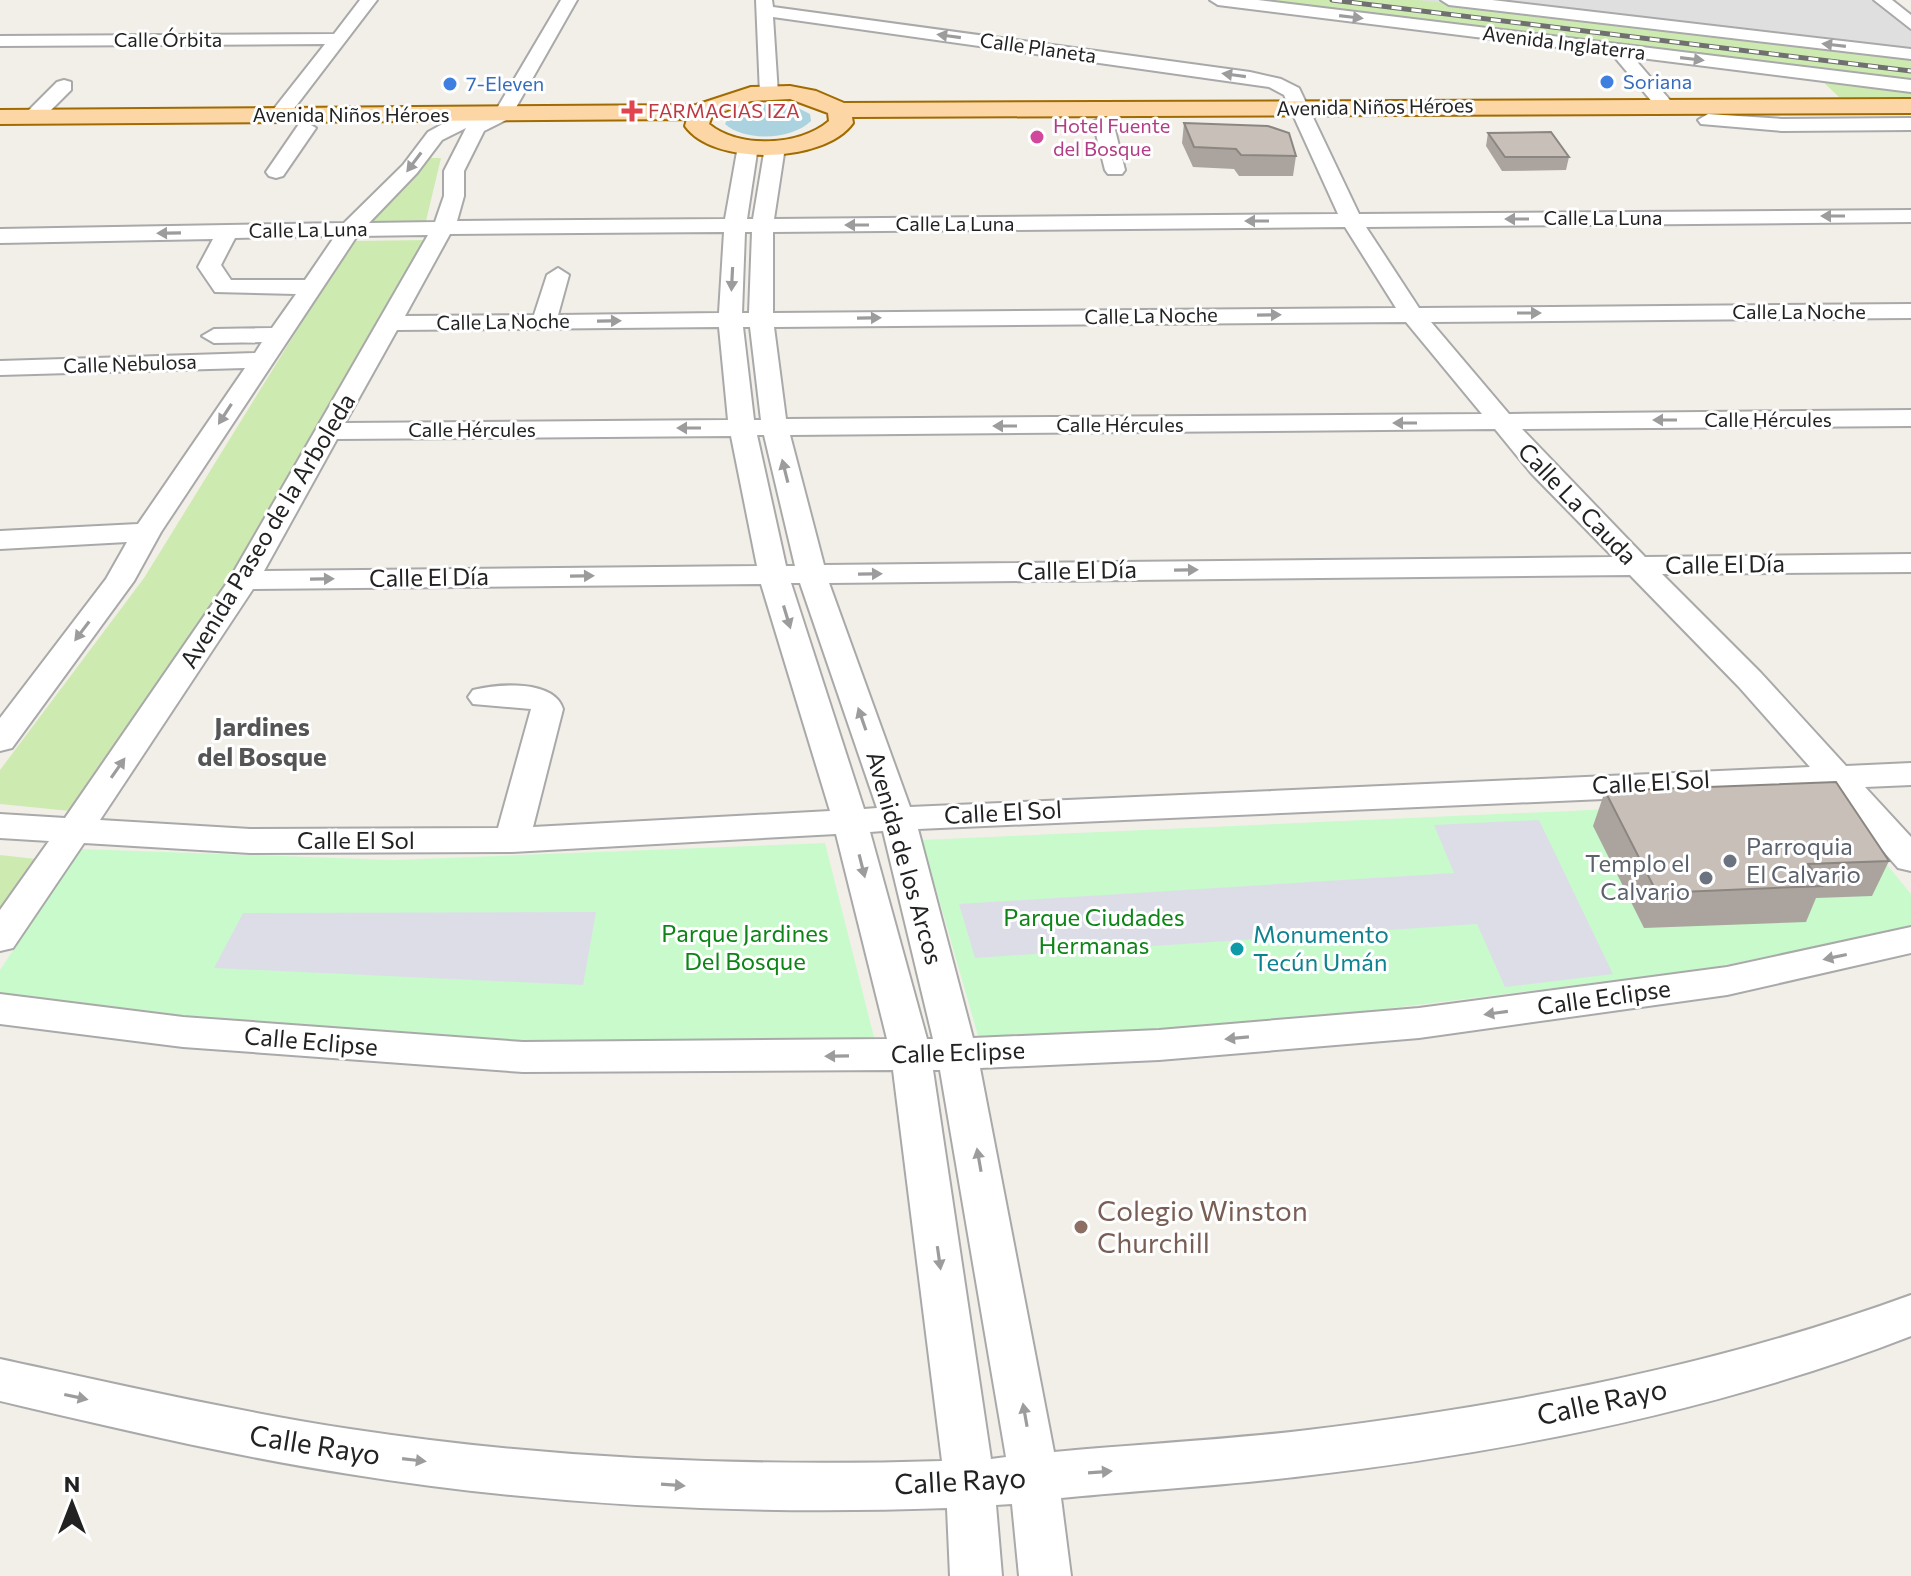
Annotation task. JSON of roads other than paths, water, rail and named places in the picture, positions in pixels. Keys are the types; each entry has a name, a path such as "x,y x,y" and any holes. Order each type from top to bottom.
{"main road":[{"path":"769,94 820,100 840,117 815,140 761,147 708,137 699,119 732,98 769,94"},
{"name":"Avenida Niños Héroes","path":"840,117 1103,122 1666,106 1710,112 1911,103"},
{"name":"Avenida Niños Héroes","path":"840,117 1710,112 1911,117"},
{"name":"Avenida Niños Héroes","path":"0,117 503,114 699,119"},
{"name":"Avenida Niños Héroes","path":"0,130 476,127 699,119"}],"street":[{"path":"279,115 369,0"},
{"path":"476,127 503,114 569,0"},
{"name":"Avenida Inglaterra","path":"1218,0 1911,86"},
{"name":"Avenida Inglaterra","path":"1449,0 1562,7 1911,54"},
{"path":"1882,0 1911,24"},
{"path":"765,6 769,94"},
{"name":"Calle Planeta","path":"765,6 1250,77 1292,92 1302,114"},
{"name":"Calle Órbita","path":"1,42 337,39"},
{"path":"1618,50 1666,106"},
{"path":"33,117 64,86"},
{"name":"Avenida Niños Héroes","path":"1710,112 1782,125 1911,124"},
{"path":"0,741 119,581 147,532 260,360 350,230 410,169 431,139 450,127 503,114"},
{"name":"Calle La Cauda","path":"1302,114 1351,220 1411,313 1499,422 1584,514 1837,774 1911,859"},
{"path":"1103,122 1115,170"},
{"name":"Avenida Paseo de la Arboleda","path":"0,938 244,580 443,228 454,196 456,163 476,127"},
{"path":"276,172 306,128"},
{"name":"Avenida de los Arcos","path":"761,147 749,225 745,320 773,574 850,821 911,1054 970,1484 976,1576"},
{"name":"Calle La Luna","path":"0,236 443,228 1911,216"},
{"path":"227,232 209,267 216,271 223,287 312,287"},
{"path":"544,321 558,275"},
{"path":"199,362 228,311"},
{"name":"Calle La Noche","path":"391,323 1911,311"},
{"path":"214,336 277,335"},
{"name":"Calle Nebulosa","path":"0,368 260,360"},
{"name":"Calle Hércules","path":"330,431 1911,418"},
{"name":"Avenida de los Arcos","path":"758,428 897,819 960,1054 1036,1477 1045,1576"},
{"path":"0,540 147,532"},
{"name":"Calle El Día","path":"244,580 1911,563"},
{"path":"484,697 527,696 545,702 512,840"},
{"name":"Calle El Sol","path":"0,826 250,841 512,840 1837,774 1911,774"},
{"name":"Calle Eclipse","path":"0,1009 183,1032 523,1057 960,1054 1159,1045 1419,1023 1727,981 1911,940"},
{"name":"Calle Rayo","path":"0,1380 255,1436 403,1459 565,1477 687,1486 970,1484 1239,1463 1429,1438 1745,1370 1871,1331 1911,1315"}],"water":[{"path":"766,104 794,106 810,114 811,121 792,132 768,136 744,134 725,124 731,112"}],"railway":[{"path":"1332,0 1911,71"}],"place":[{"name":"Soriana","path":"1607,82"},
{"name":"7-Eleven","path":"450,84"},
{"name":"FARMACIAS IZA","path":"632,111"},
{"name":"Hotel Fuente del Bosque","path":"1037,137"},
{"name":"Parroquia El Calvario","path":"1730,861"},
{"name":"Templo el Calvario","path":"1706,878"},
{"name":"Monumento Tecún Umán","path":"1237,949"},
{"name":"Colegio Winston Churchill","path":"1081,1227"}],"district":[{"name":"Jardines del Bosque","path":"262,742"}],"park label":[{"name":"Parque Ciudades Hermanas","path":"1094,932"},
{"name":"Parque Jardines Del Bosque","path":"745,948"}]}
